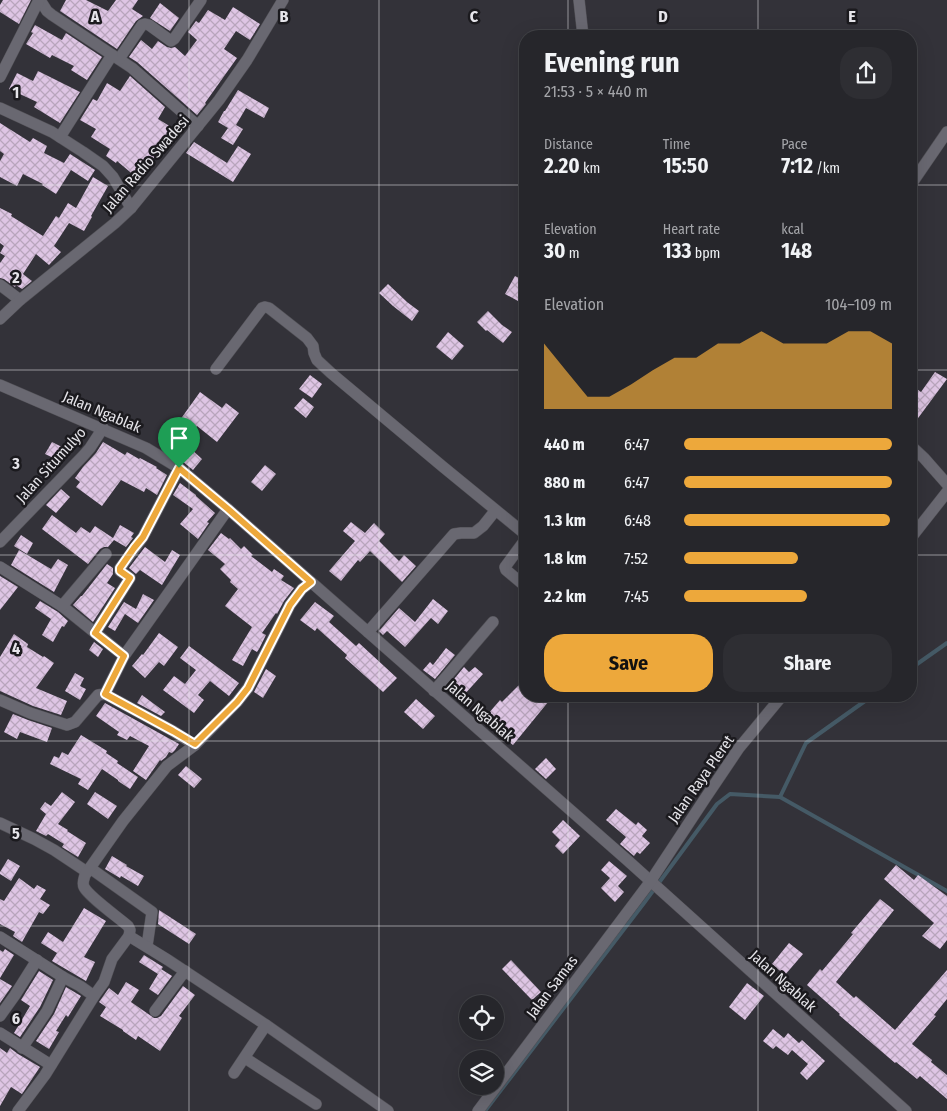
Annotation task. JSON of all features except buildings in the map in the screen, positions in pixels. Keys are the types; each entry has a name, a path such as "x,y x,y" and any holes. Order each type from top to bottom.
{"street":[{"path":"40,0 52,15 143,77 198,126"},
{"path":"0,77 40,0"},
{"path":"60,137 116,57 142,25 149,26 171,41 201,0"},
{"name":"Jalan Radio Swadesi","path":"0,319 20,300 131,208 219,100 243,67 283,0"},
{"path":"579,0 582,30"},
{"path":"0,108 60,137 83,152 109,172 131,208"},
{"path":"917,176 947,132"},
{"path":"0,285 20,300"},
{"path":"216,369 262,308 268,308 307,338 313,346 317,360 331,373 519,529"},
{"name":"Jalan Ngablak","path":"0,385 103,428 146,448 179,468 652,883 906,1111"},
{"name":"Jalan Situmulyo","path":"0,542 84,456 103,428"},
{"path":"917,452 947,484"},
{"path":"95,633 130,578 120,571 120,568 143,537 179,468"},
{"path":"917,530 947,492"},
{"path":"105,694 124,656 228,509"},
{"path":"368,632 454,534 474,533 483,526 495,511"},
{"path":"519,548 505,567 519,581"},
{"path":"62,606 106,554"},
{"path":"0,567 62,606 124,656"},
{"path":"18,1111 46,1075 104,982 112,959 130,936 128,926 93,897 84,887 85,875 123,820 151,785 168,766 195,744 237,702 248,688 290,605 302,589 311,582"},
{"path":"434,691 493,622"},
{"path":"0,700 30,713 67,725 74,722 98,695 105,694 195,744"},
{"name":"Jalan Raya Pleret","path":"652,883 739,748 777,702"},
{"path":"0,824 54,850 152,912 147,946"},
{"name":"Jalan Samas","path":"478,1111 652,883"},
{"path":"130,936 266,1025 388,1111"},
{"path":"0,937 94,996"},
{"path":"0,1016 37,960"},
{"path":"155,1011 185,971"},
{"path":"22,1048 47,1011 63,977"},
{"path":"234,1073 266,1025"},
{"path":"0,1033 51,1065"},
{"path":"245,1058 316,1104"}],"waterway":[{"path":"917,664 947,643"},
{"path":"485,1111 717,804 730,794 780,797 806,743 864,702"},
{"path":"780,797 947,891"}],"route":[{"path":"179,468 311,582 302,589 290,605 248,688 237,702 195,744 105,694 124,656 95,633 130,578 120,571 120,568 143,537 179,468"}]}
